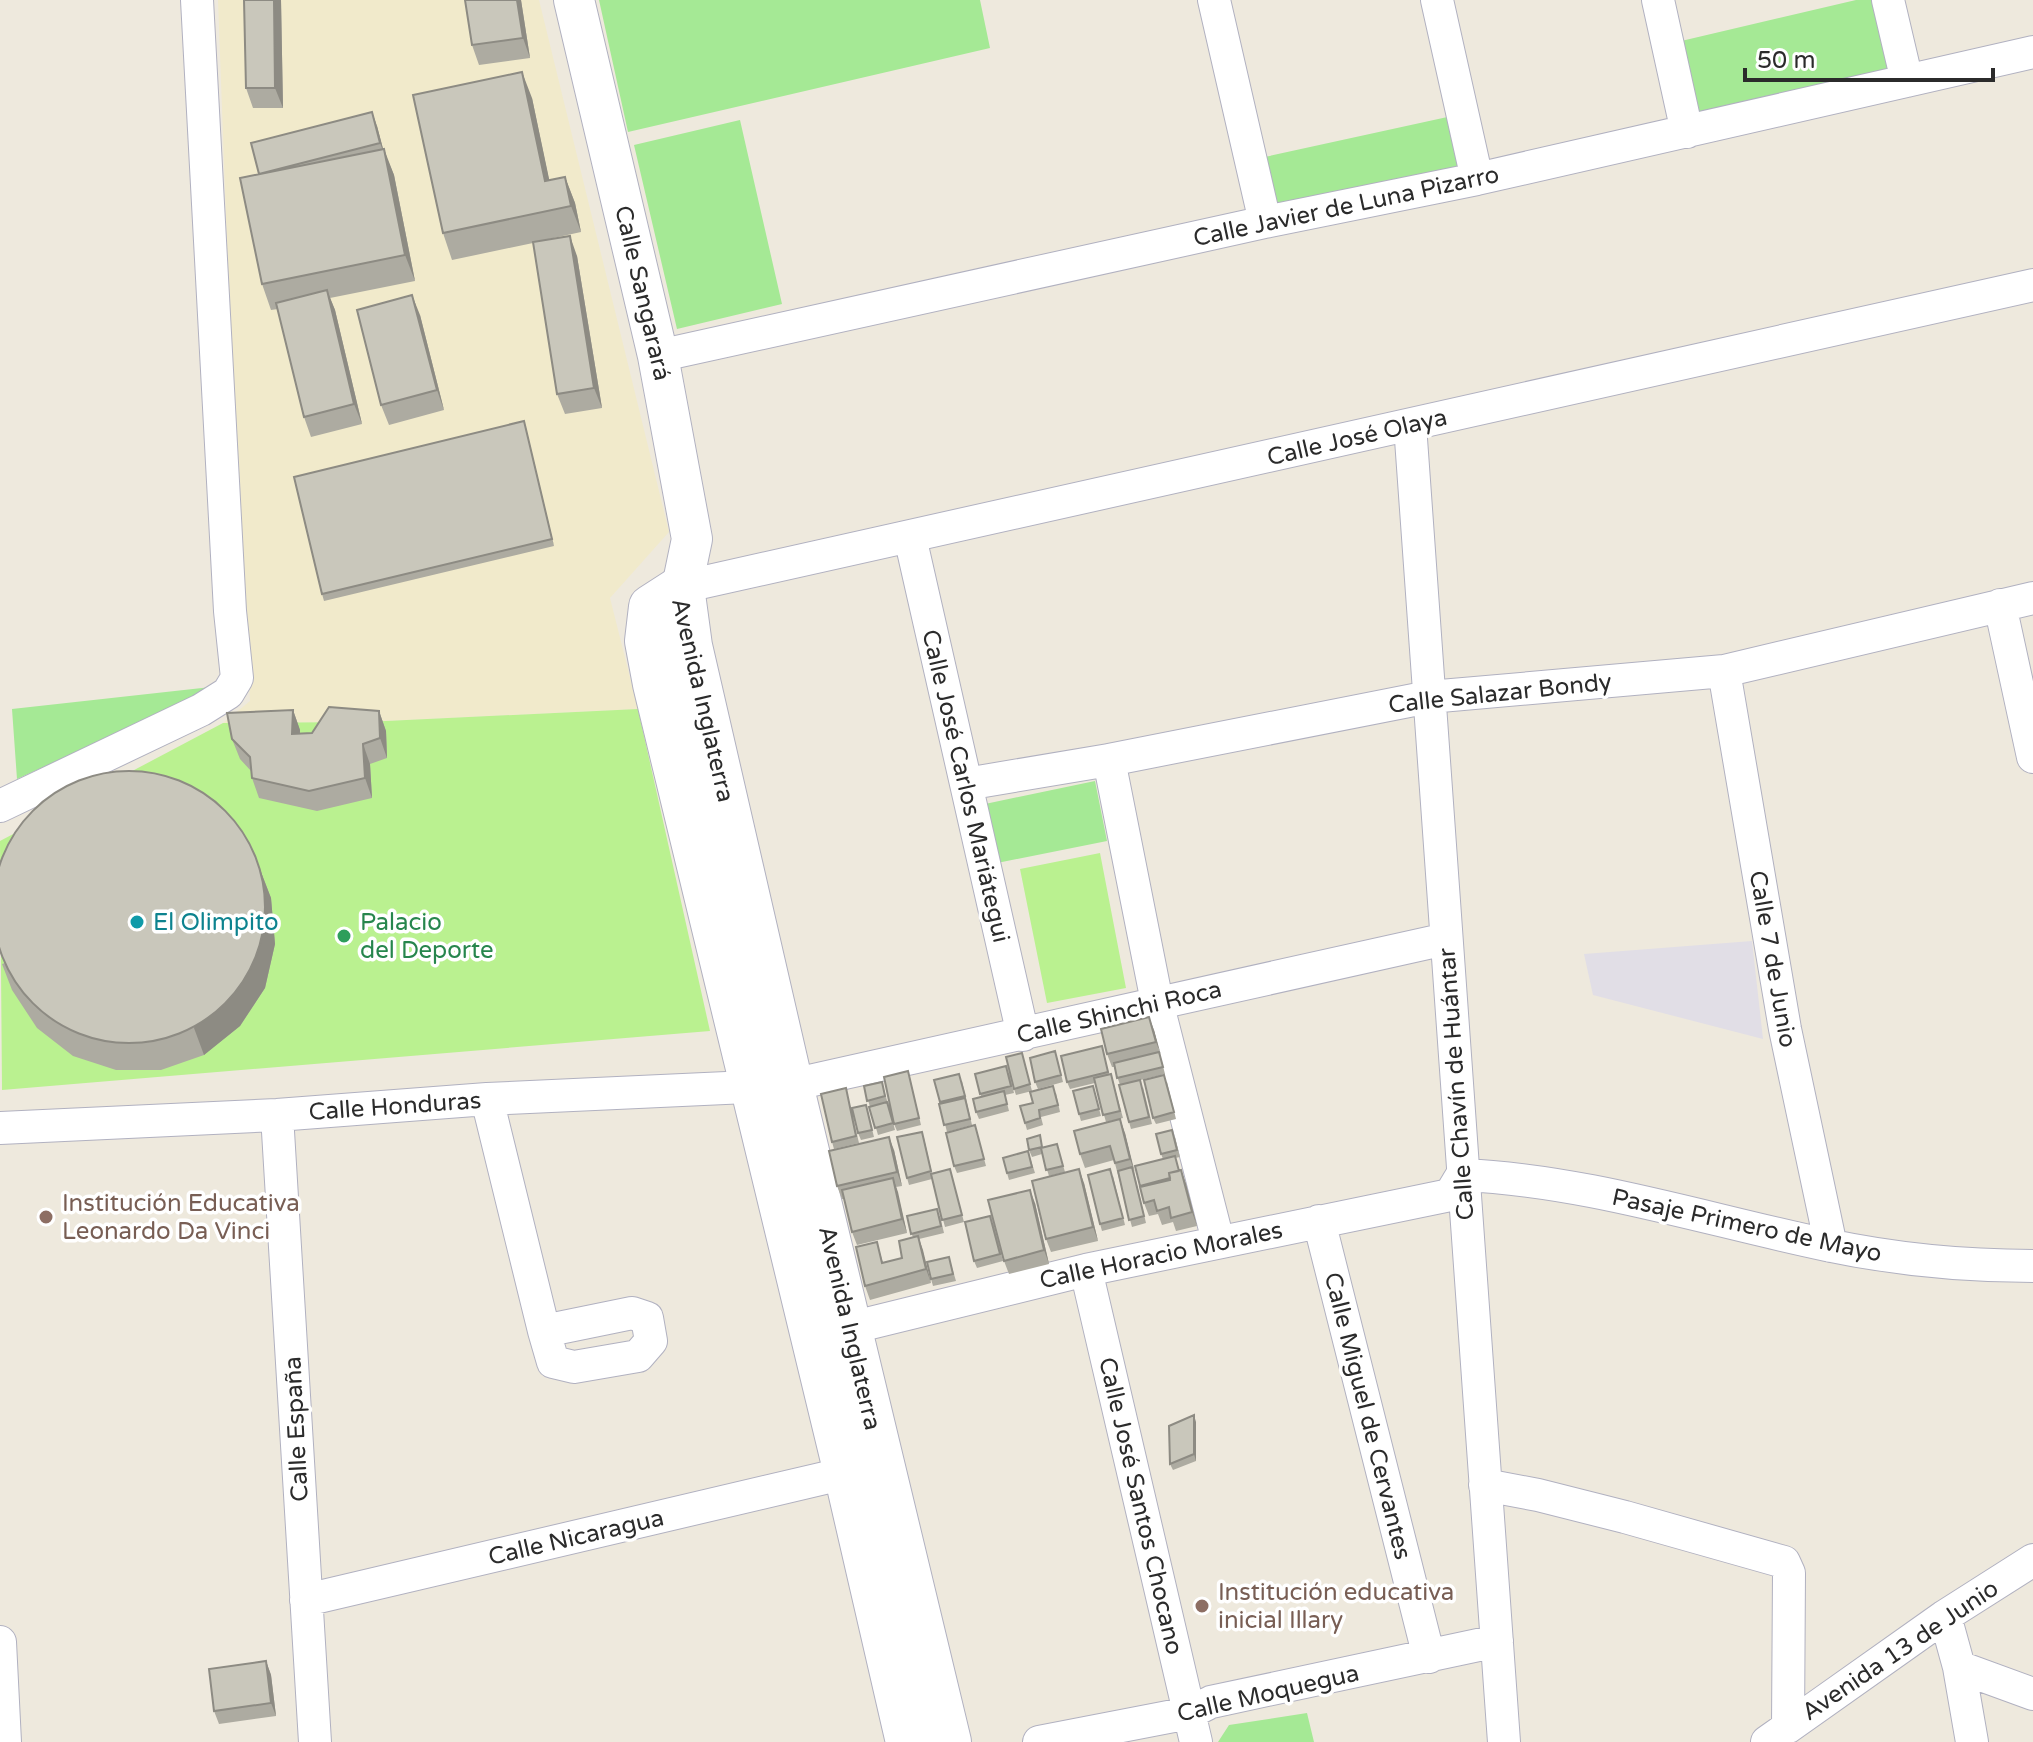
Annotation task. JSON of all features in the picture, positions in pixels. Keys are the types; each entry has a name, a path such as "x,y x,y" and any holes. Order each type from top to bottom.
{"main road":[{"name":"Avenida Inglaterra","path":"682,587 651,607 647,641 659,700 772,1085 850,1328 949,1742"},
{"name":"Avenida Inglaterra","path":"772,1085 846,1473 908,1742"}],"street":[{"path":"0,806 201,710 228,693 237,678 230,611 197,0"},
{"name":"Calle Sangarará","path":"574,0 658,356 692,539 682,587"},
{"path":"1214,0 1265,222"},
{"path":"1437,0 1477,179"},
{"path":"1658,0 1687,132"},
{"path":"1888,0 1907,81"},
{"name":"Calle Javier de Luna Pizarro","path":"658,356 1265,222 1477,179 2033,52"},
{"name":"Calle José Olaya","path":"682,587 2033,285"},
{"name":"Calle Chavín de Huántar","path":"1410,425 1504,1742"},
{"name":"Calle José Carlos Mariátegui","path":"910,537 1023,1035"},
{"name":"Calle Salazar Bondy","path":"966,784 1109,760 1429,697 1724,671 2033,598"},
{"path":"2000,605 2033,757"},
{"name":"Calle 7 de Junio","path":"1724,671 1785,1029 1831,1246"},
{"path":"1109,760 1157,1002 1218,1241"},
{"name":"Calle Shinchi Roca","path":"772,1085 1023,1035 1157,1002 1446,939"},
{"name":"Calle Honduras","path":"0,1128 277,1115 487,1099 772,1085"},
{"path":"487,1099 544,1331"},
{"name":"Calle España","path":"277,1115 315,1742"},
{"name":"Pasaje Primero de Mayo","path":"1462,1175 1537,1181 1831,1246 1995,1266 2033,1266"},
{"name":"Calle Horacio Morales","path":"850,1328 1086,1270 1450,1195 1462,1175"},
{"name":"Calle Miguel de Cervantes","path":"1319,1221 1429,1657"},
{"name":"Calle José Santos Chocano","path":"1086,1270 1193,1727"},
{"name":"Calle Nicaragua","path":"306,1600 846,1473"},
{"path":"1485,1485 1611,1513 1784,1562 1789,1573 1778,1735"},
{"name":"Avenida 13 de Junio","path":"1778,1735 1945,1616 2033,1560"},
{"path":"1945,1616 1959,1667 1972,1742"},
{"name":"Calle Moquegua","path":"1039,1742 1193,1727 1211,1702 1497,1641"},
{"path":"0,1642 5,1742"},
{"path":"1959,1667 2033,1694"}],"shaded area":[{"path":"218,0 539,0 669,532 610,598 638,709 365,722 223,723 250,701 229,299"},
{"path":"1752,941 1763,1039 1593,995 1584,954"}],"green space":[{"path":"599,0 980,0 990,48 628,132"},
{"path":"1856,0 1872,0 1888,70 1694,115 1677,42"},
{"path":"1452,116 1463,170 1272,211 1260,158"},
{"path":"740,120 782,304 677,329 634,145"},
{"path":"211,687 187,702 17,779 12,709"},
{"name":"Palacio del Deporte","path":"638,709 710,1031 2,1090 0,841 223,723 365,722"},
{"path":"1095,781 1107,841 997,863 985,804"},
{"path":"1100,853 1126,988 1047,1003 1020,869"},
{"path":"1307,1713 1314,1742 1218,1742 1229,1725"}],"building":[{"path":"244,0 274,0 275,88 246,88"},
{"path":"465,0 517,0 523,38 472,45"},
{"path":"522,72 545,181 565,177 571,206 443,233 413,95"},
{"path":"372,112 380,143 259,174 251,143"},
{"path":"384,149 405,255 262,284 240,178"},
{"path":"570,236 594,388 557,394 533,242"},
{"path":"327,290 354,404 304,417 276,303"},
{"path":"412,295 437,390 381,405 357,310"},
{"path":"524,421 552,539 322,594 294,477"},
{"path":"329,707 379,711 380,738 363,744 365,778 309,791 252,778 250,757 232,739 227,713 293,710 292,734 312,733"},
{"name":"El Olimpito","path":"116,771 142,771 169,776 193,787 216,802 234,820 260,867 265,907 263,934 255,959 234,994 216,1012 169,1038 142,1043 116,1043 89,1038 65,1027 42,1012 24,994 -2,947 -7,920 -7,894 -2,867 9,843 24,820 42,802 89,776"},
{"path":"1149,1017 1156,1042 1107,1054 1101,1029"},
{"path":"1102,1046 1108,1072 1067,1082 1061,1056"},
{"path":"1055,1051 1061,1075 1035,1082 1030,1058"},
{"path":"1159,1052 1163,1067 1117,1078 1114,1063"},
{"path":"1022,1053 1030,1084 1014,1089 1006,1057"},
{"path":"1006,1066 1011,1086 980,1094 975,1074"},
{"path":"908,1071 919,1118 894,1124 884,1077"},
{"path":"959,1074 965,1096 940,1102 934,1080"},
{"path":"1111,1074 1120,1111 1103,1115 1094,1078"},
{"path":"1164,1075 1174,1112 1153,1118 1144,1080"},
{"path":"1140,1080 1149,1117 1129,1122 1119,1085"},
{"path":"882,1082 885,1096 867,1101 864,1086"},
{"path":"1053,1086 1058,1105 1039,1110 1040,1118 1025,1123 1020,1106 1033,1103 1030,1092"},
{"path":"1093,1086 1099,1109 1079,1114 1073,1091"},
{"path":"846,1088 856,1136 832,1142 821,1094"},
{"path":"1004,1091 1007,1104 976,1112 973,1099"},
{"path":"965,1098 970,1119 944,1125 939,1104"},
{"path":"887,1102 893,1123 875,1128 869,1107"},
{"path":"866,1105 872,1130 858,1133 852,1108"},
{"path":"1120,1119 1130,1159 1115,1163 1110,1146 1080,1154 1074,1131"},
{"path":"975,1125 984,1159 954,1166 946,1133"},
{"path":"1172,1130 1177,1150 1161,1154 1156,1134"},
{"path":"922,1132 931,1171 907,1178 897,1137"},
{"path":"1040,1135 1042,1147 1029,1150 1027,1139"},
{"path":"889,1137 897,1172 837,1186 829,1151"},
{"path":"1057,1144 1063,1166 1046,1170 1041,1148"},
{"path":"1028,1151 1032,1167 1007,1173 1003,1158"},
{"path":"1175,1156 1179,1171 1169,1173 1170,1178 1140,1186 1135,1166"},
{"path":"1132,1167 1144,1216 1129,1220 1118,1171"},
{"path":"950,1169 962,1215 942,1220 931,1174"},
{"path":"1079,1169 1093,1227 1046,1239 1032,1181"},
{"path":"1110,1169 1123,1218 1100,1224 1088,1175"},
{"path":"1181,1170 1192,1212 1171,1218 1169,1207 1157,1211 1154,1200 1144,1203 1140,1187 1170,1180 1169,1173"},
{"path":"893,1178 902,1219 852,1232 842,1190"},
{"path":"1030,1190 1044,1250 1004,1261 988,1200"},
{"path":"937,1209 941,1226 911,1234 907,1216"},
{"path":"990,1216 1000,1254 974,1261 965,1222"},
{"path":"918,1236 926,1269 865,1286 856,1247 877,1242 882,1263 902,1258 899,1241"},
{"path":"949,1257 953,1274 931,1279 927,1262"},
{"path":"1194,1415 1194,1454 1170,1464 1169,1426"},
{"path":"266,1661 271,1703 214,1711 209,1669"}],"place":[{"name":"El Olimpito","path":"137,922"},
{"name":"Palacio del Deporte","path":"344,936"},
{"name":"Institución Educativa Leonardo Da Vinci","path":"46,1217"},
{"name":"Institución educativa inicial Illary","path":"1202,1606"}]}
